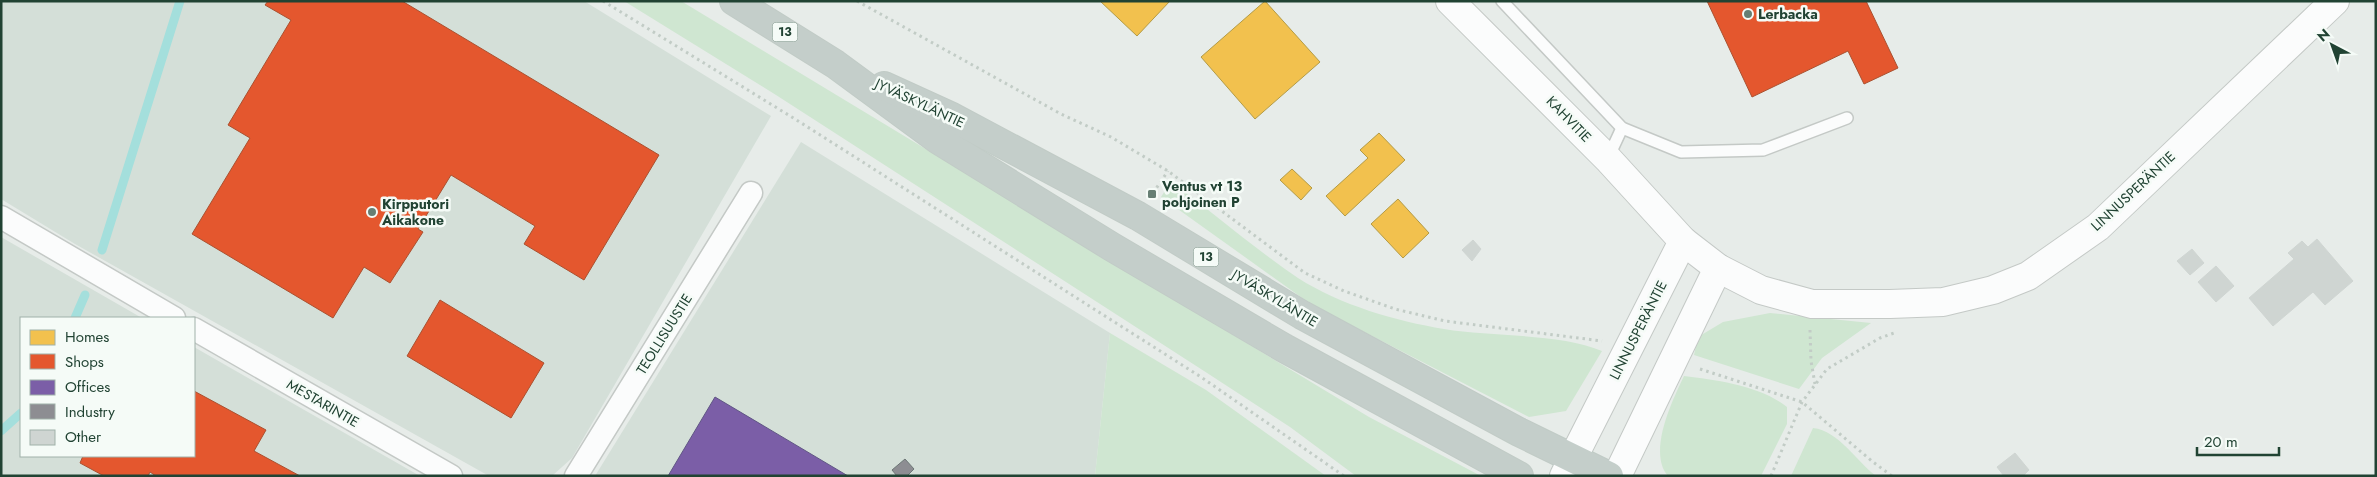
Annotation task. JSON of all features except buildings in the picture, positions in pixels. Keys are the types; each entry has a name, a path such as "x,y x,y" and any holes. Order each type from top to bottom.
{"highway":[{"name":"JYVÄSKYLÄNTIE","path":"734,1 835,64 937,139 1112,247 1284,348 1519,476"},
{"name":"JYVÄSKYLÄNTIE","path":"835,64 952,117 1138,216 1302,315 1519,432 1568,467 1610,476"}],"street":[{"name":"KAHVITIE","path":"1450,1 1608,159 1683,241"},
{"name":"LINNUSPERÄNTIE","path":"1568,467 1683,241 1718,268 1762,290 1812,304 1943,302 1993,290 2028,276 2098,227 2334,1"},
{"name":"TEOLLISUUSTIE","path":"576,476 750,193"},
{"path":"1,217 172,317"},
{"path":"1617,476 1718,268"},
{"name":"MESTARINTIE","path":"195,330 451,476"}],"lane":[{"path":"1502,1 1622,128 1681,152 1763,150 1847,118"},
{"path":"1608,159 1622,128"}],"path":[{"path":"603,1 795,119 1201,377 1344,476"},
{"path":"857,1 1027,96 1111,137 1168,171 1304,273 1344,292 1395,309 1445,321 1591,339 1629,347"},
{"path":"1816,384 1810,361 1809,326 1819,304"},
{"path":"1771,476 1802,402 1827,369 1880,338 1898,332"},
{"path":"1673,361 1802,402 1892,476"}],"shaded area":[{"path":"1,1 584,1 771,116 572,458 552,476 489,476 75,244 1,199"},
{"path":"801,142 1110,333 1095,476 595,476"},
{"path":"1,237 140,317 20,317 20,457 195,457 195,348 420,476 1,476"}],"green space":[{"path":"624,1 681,1 1369,417 1481,476 1356,476 1290,427 1204,371 776,95"},
{"path":"1171,181 1298,278 1314,288 1350,304 1426,326 1463,332 1546,338 1585,345 1602,351 1566,411 1529,417 1312,305 1161,197"},
{"path":"1770,313 1871,323 1822,358 1799,389 1694,355 1698,337 1723,322"},
{"path":"1110,333 1206,390 1326,476 1095,476"},
{"path":"1684,376 1724,382 1752,389 1787,407 1787,424 1761,476 1668,476 1662,466 1661,440 1669,411"},
{"path":"1813,428 1822,430 1839,441 1876,476 1791,476"}],"waterway":[{"path":"102,250 180,1"},
{"path":"75,317 85,295"},
{"path":"1,431 20,414"}],"place":[{"name":"Lerbacka","path":"1748,14"},
{"name":"Ventus vt 13 pohjoinen P","path":"1152,194"},
{"name":"Kirpputori Aikakone","path":"372,212"}]}
